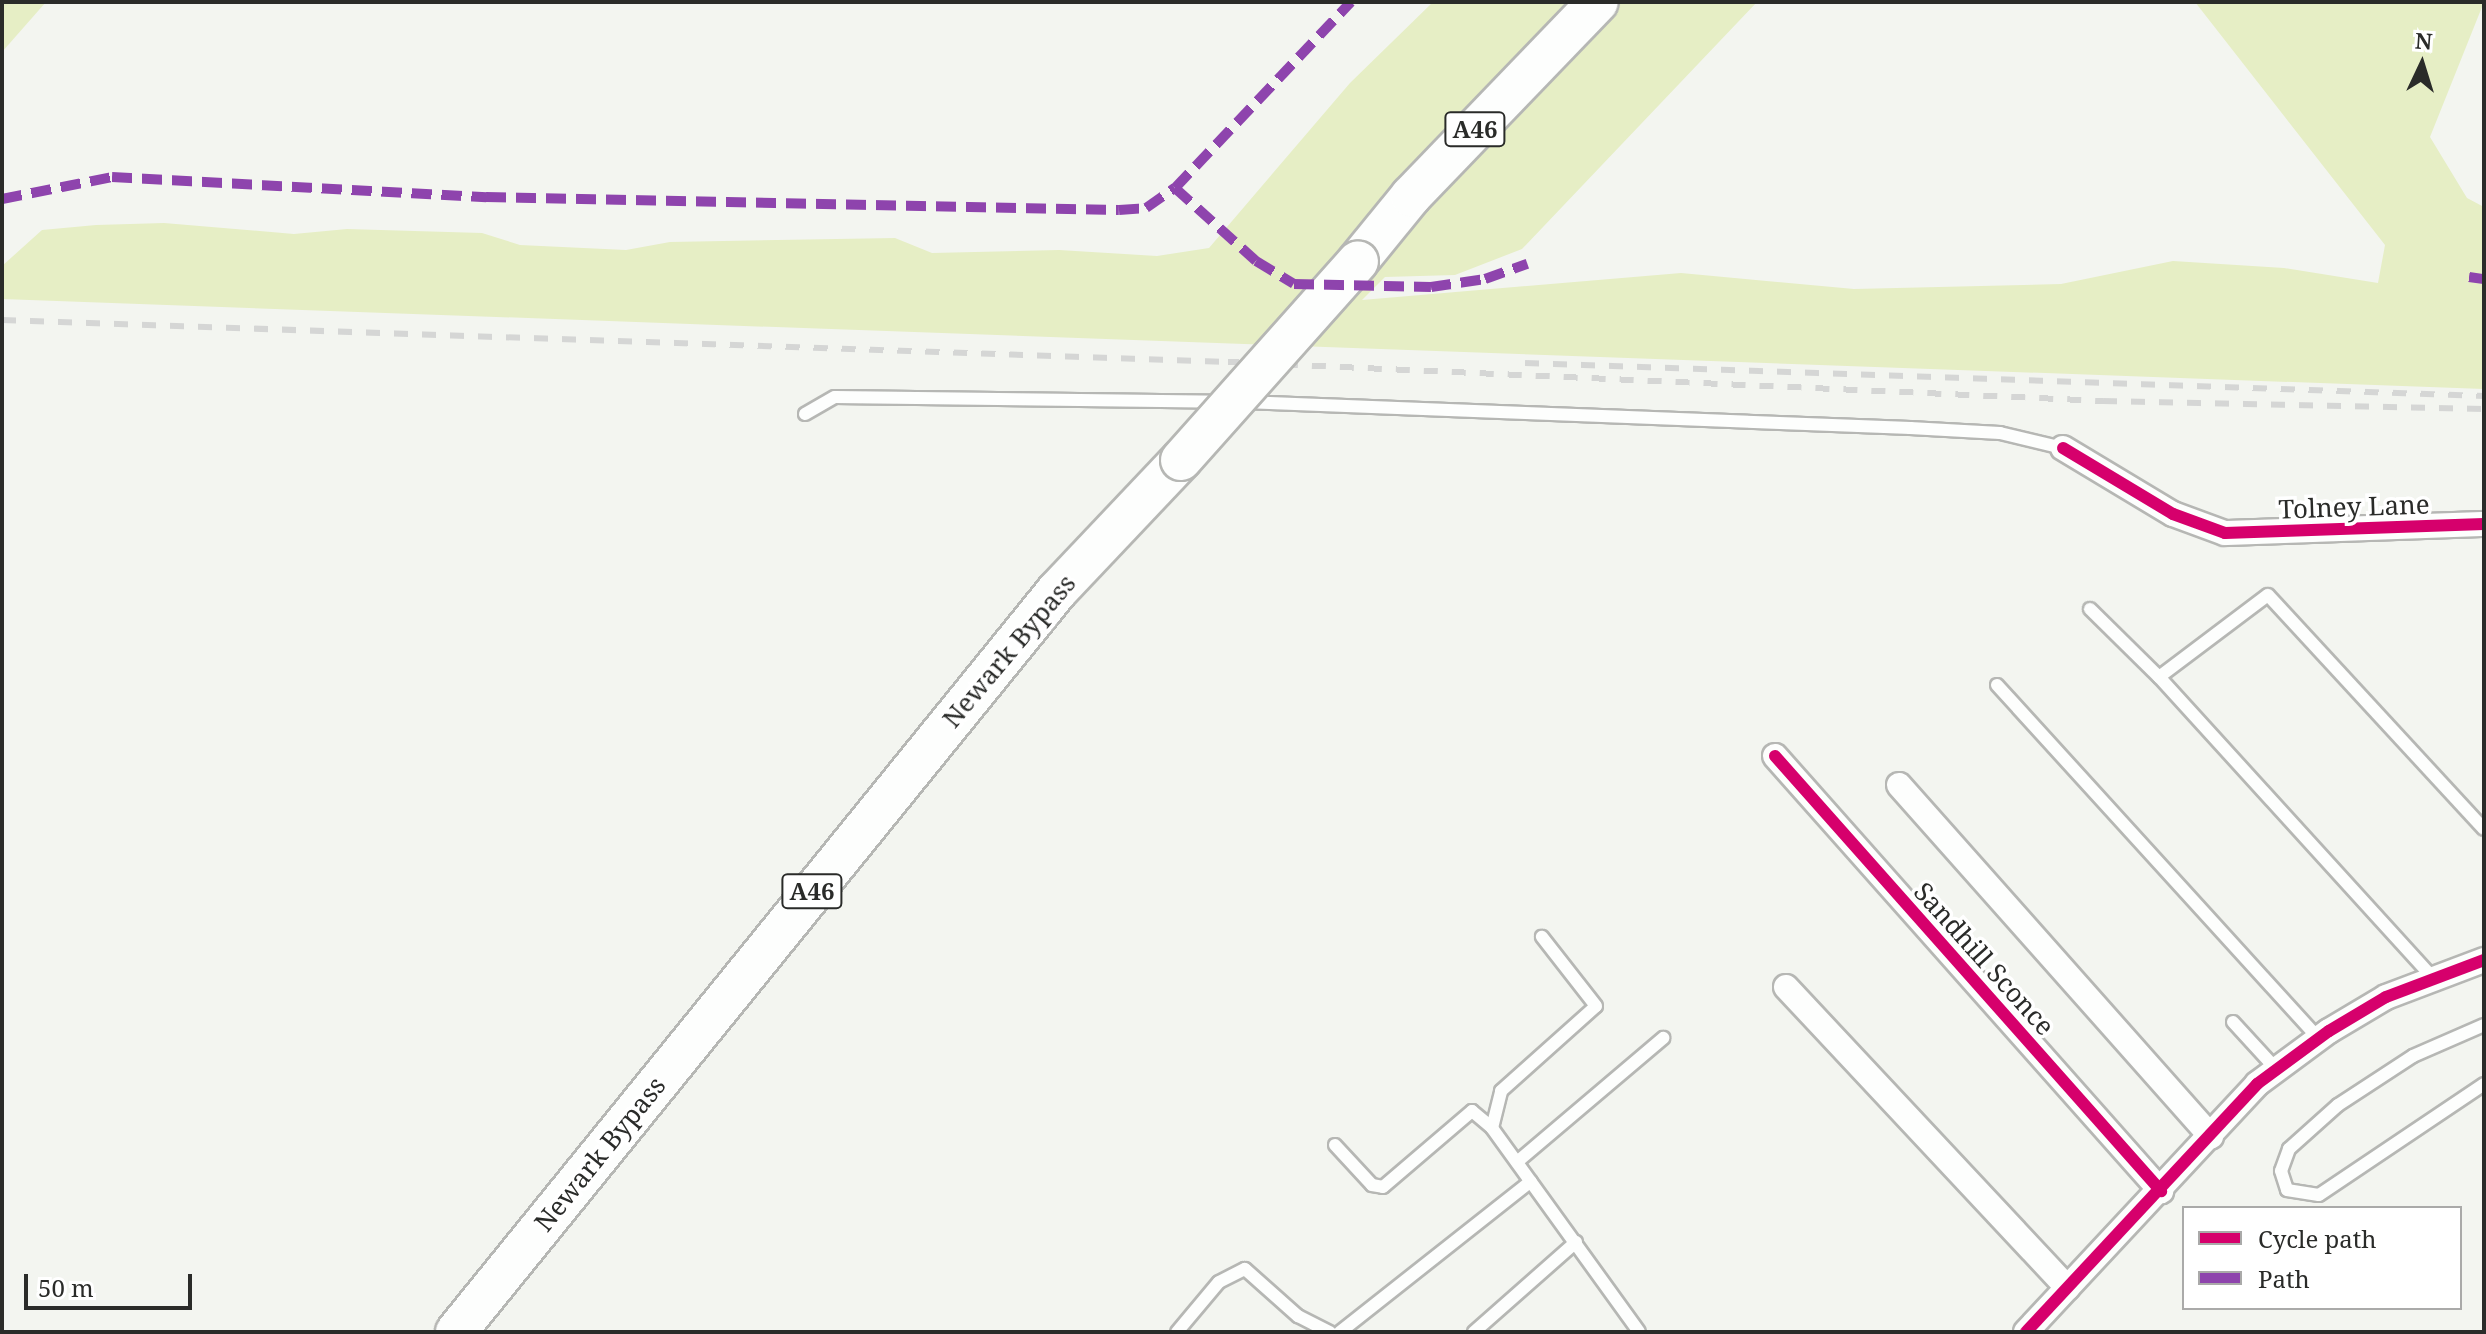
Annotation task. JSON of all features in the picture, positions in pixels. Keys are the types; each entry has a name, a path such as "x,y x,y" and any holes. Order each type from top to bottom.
{"highway":[{"name":"Newark Bypass","path":"456,1332 1057,591 1181,460 1358,261 1411,196 1598,2"}],"street":[{"name":"Tolney Lane","path":"2063,448 2173,514 2225,533 2484,524"},
{"name":"Sandhill Sconce","path":"1775,756 2161,1191"},
{"path":"1899,785 2211,1136"},
{"path":"2026,1332 2277,1070 2318,1038 2386,997 2484,960"},
{"path":"1786,987 2068,1288"}],"lane":[{"path":"805,414 835,397 1316,404 1985,432 2063,448"},
{"path":"2159,677 2268,595 2484,829"},
{"path":"2090,609 2159,677 2434,979"},
{"path":"1997,685 2318,1038"},
{"path":"1492,1128 1501,1091 1596,1006 1542,937"},
{"path":"2233,1022 2277,1070"},
{"path":"2484,1025 2413,1056 2338,1105 2289,1149 2281,1171 2287,1190 2319,1195 2484,1084"},
{"path":"1517,1162 1663,1038"},
{"path":"1335,1145 1372,1185 1383,1187 1472,1111 1492,1128 1639,1332"},
{"path":"1340,1332 1531,1181"},
{"path":"1474,1332 1576,1242"},
{"path":"1177,1332 1219,1282 1245,1269 1298,1316 1330,1332"}],"green space":[{"path":"2,2 46,2 2,52"},
{"path":"1433,2 1757,2 1522,249 1455,275 1385,277 1362,300 1681,273 1854,289 2061,284 2173,261 2284,268 2378,283 2385,245 2195,2 2484,2 2430,137 2467,198 2484,207 2484,389 2,299 2,266 42,230 96,225 164,223 294,234 347,229 482,233 520,245 626,250 670,242 895,238 932,253 1059,250 1157,256 1209,248 1350,83"}],"railway":[{"path":"2,320 1228,362 2103,401 2484,409"},
{"path":"1525,363 2484,396"}],"marked path":[{"path":"1175,188 1351,2"},
{"path":"2,199 112,177 486,197 1119,210 1146,208 1175,188 1256,261 1294,284 1431,287 1485,279 1527,264"},
{"path":"2469,277 2484,279"}],"cycle path":[{"path":"2063,448 2173,514 2225,533 2484,524"},
{"path":"1775,756 2161,1191"},
{"path":"2026,1332 2257,1084 2329,1031 2386,997 2484,960"}]}
